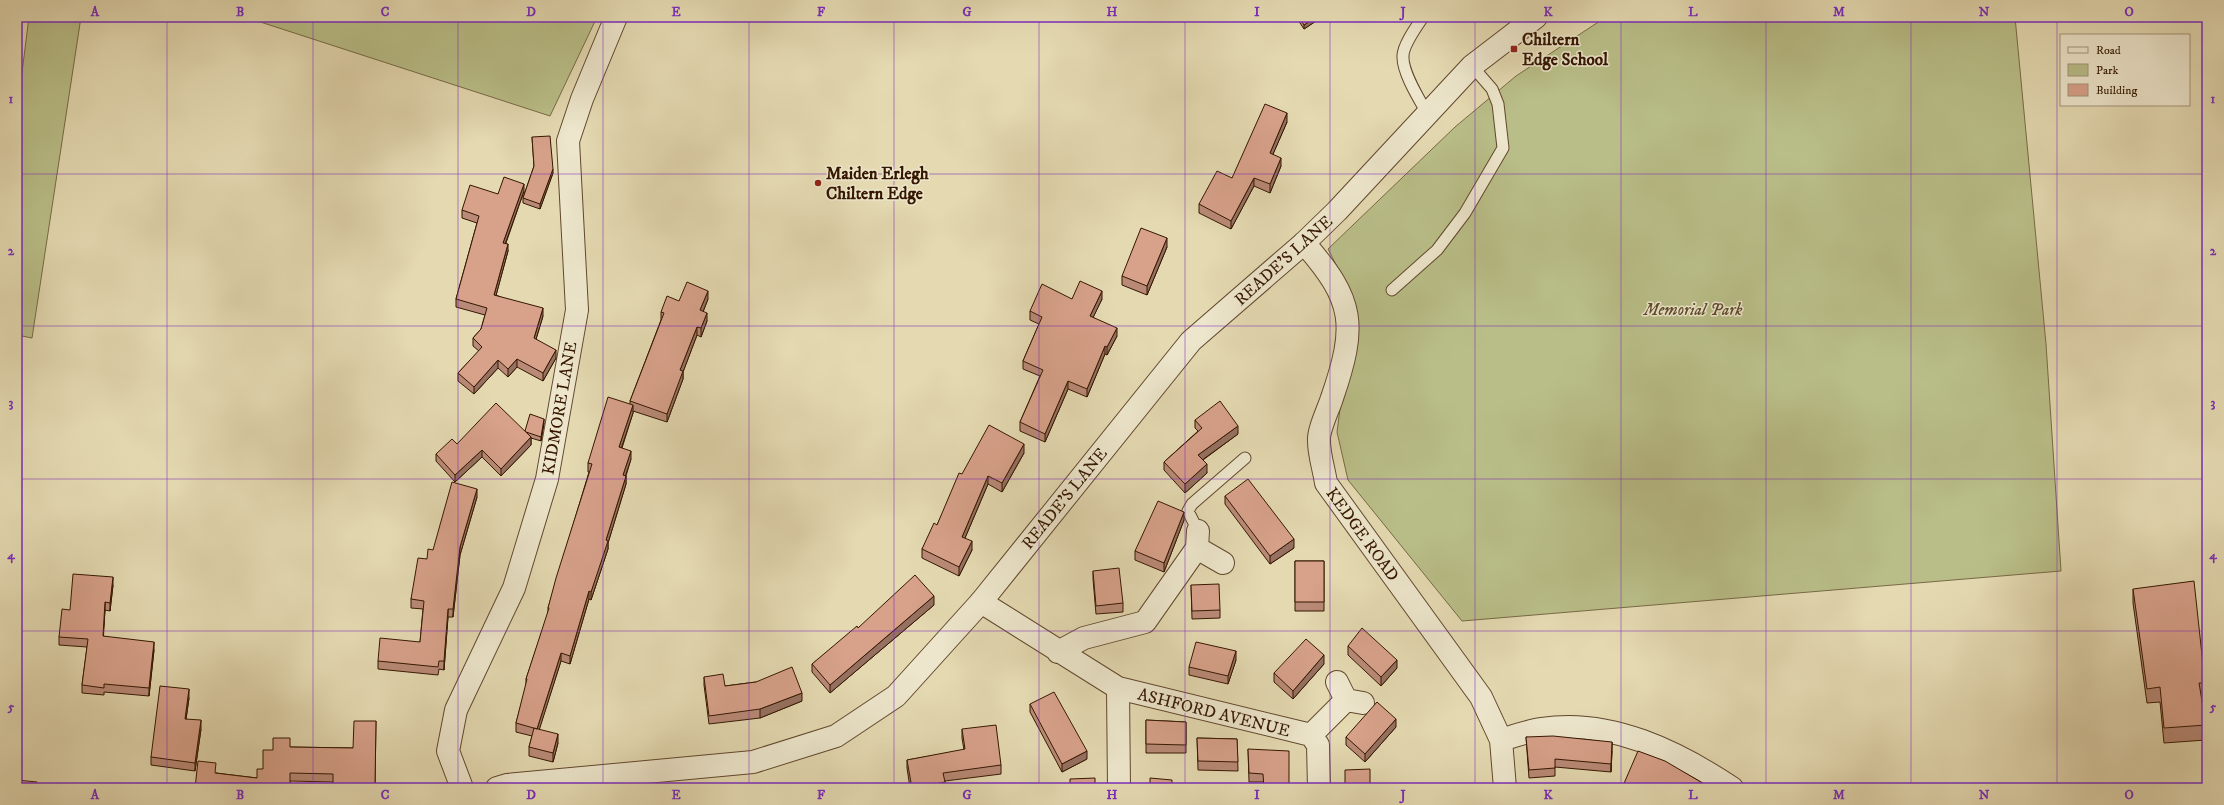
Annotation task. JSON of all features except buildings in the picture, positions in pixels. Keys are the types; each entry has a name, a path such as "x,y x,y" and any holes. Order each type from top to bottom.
{"street":[{"name":"KIDMORE LANE","path":"462,788 448,752 456,710 514,588 547,479 577,310 568,141 582,98 616,17"},
{"name":"READE'S LANE","path":"497,788 507,785 753,762 836,736 896,696 980,602 1191,341 1304,243 1472,66 1536,17"},
{"name":"KEDGE ROAD","path":"1304,243 1326,268 1342,295 1349,324 1345,362 1318,439 1326,483 1481,697 1501,740 1505,788"},
{"path":"1058,652 1084,638 1145,622 1198,539 1223,563"},
{"name":"ASHFORD AVENUE","path":"980,602 1118,688 1311,735 1318,745 1318,788"},
{"name":"ASHFORD AVENUE","path":"1118,688 1120,788"},
{"name":"ASHFORD AVENUE","path":"1311,735 1349,695"},
{"path":"1501,740 1543,729 1588,728 1656,746 1701,767 1732,788"}],"lane":[{"path":"1423,17 1412,33 1402,55 1411,84 1427,113"},
{"path":"1392,290 1437,250 1465,213 1503,148 1498,104 1492,89 1472,66"},
{"path":"1198,539 1188,511 1192,504 1245,458"}],"green space":[{"path":"29,17 81,17 32,338 17,335 17,112"},
{"path":"245,17 597,17 550,116"},
{"name":"Memorial Park","path":"1606,17 2015,17 2046,344 2061,571 1462,621 1348,480 1337,432 1354,300 1328,249 1455,127 1516,76"}],"place":[{"name":"Chiltern Edge School","path":"1514,49"},
{"name":"Maiden Erlegh Chiltern Edge","path":"818,183"}]}
